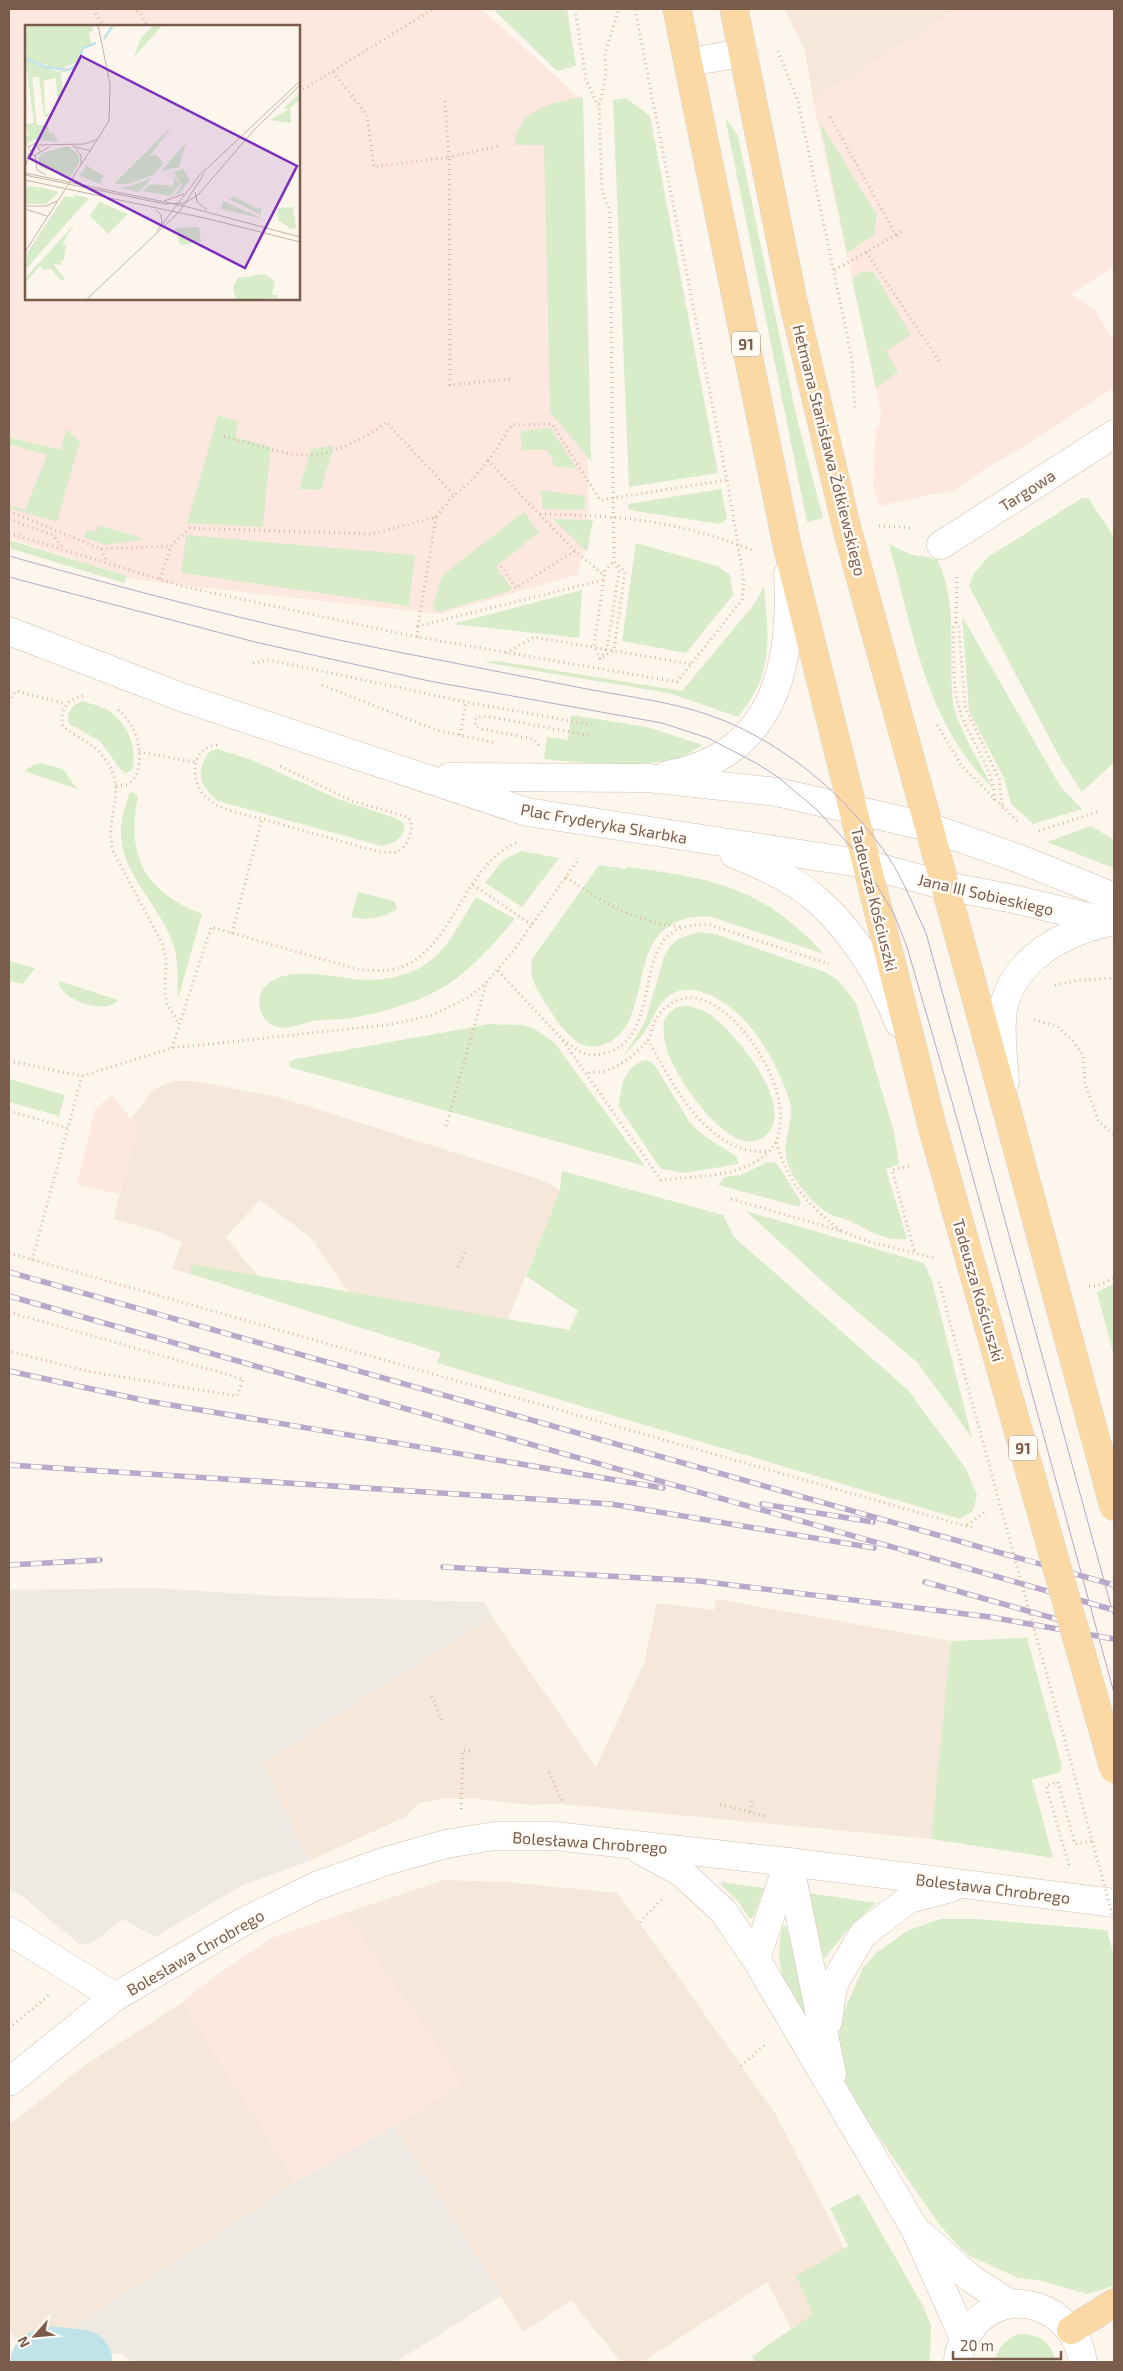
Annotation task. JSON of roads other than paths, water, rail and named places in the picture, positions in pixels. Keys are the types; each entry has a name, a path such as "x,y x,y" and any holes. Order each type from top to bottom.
{"main road":[{"name":"91","path":"677,9 786,545"},
{"name":"Hetmana Stanisława Żółkiewskiego","path":"734,9 793,301 847,529 946,886"},
{"path":"786,545 852,809"},
{"name":"Tadeusza Kościuszki","path":"852,809 932,1126 1114,1769"},
{"path":"946,886 1114,1507"},
{"path":"1071,2330 1114,2303"}],"street":[{"path":"688,62 744,53"},
{"name":"Targowa","path":"941,545 1114,434"},
{"name":"Plac Fryderyka Skarbka","path":"648,778 685,770 713,760 749,732 764,713 781,675 788,642 790,618 786,545"},
{"name":"Plac Fryderyka Skarbka","path":"9,631 181,697 527,812 866,864"},
{"name":"Plac Fryderyka Skarbka","path":"426,777 648,778 778,792 930,827"},
{"path":"930,827 1020,860 1112,914"},
{"name":"Plac Fryderyka Skarbka","path":"698,839 755,862 816,900 866,958 889,999 917,1067"},
{"name":"Jana III Sobieskiego","path":"866,864 946,886 1112,914"},
{"name":"Jana III Sobieskiego","path":"1006,1107 1002,1020 1006,1001 1014,984 1026,966 1054,941 1112,914"},
{"name":"Bolesława Chrobrego","path":"9,2082 115,1997 241,1923 316,1886 412,1853 446,1844 496,1836 555,1836 789,1862 1114,1903"},
{"path":"628,1843 682,1872 723,1911 756,1959 915,2229 961,2350"},
{"path":"756,1959 789,1862"},
{"path":"789,1862 837,2096"},
{"path":"826,2043 833,1985 863,1934 909,1899 965,1884"},
{"path":"9,1931 115,1997"},
{"path":"915,2229 970,2278 1010,2304"},
{"path":"961,2350 976,2322 986,2314 1010,2304 1028,2304 1044,2308 1059,2318 1071,2330 1079,2345 1083,2362"}],"waterway":[{"path":"43,2362 53,2359 80,2362"}],"tram line":[{"path":"9,556 150,595 292,630 656,701 696,711 715,717 756,736 794,760 830,789 861,822 889,858 904,885 926,933 1114,1617"},
{"path":"9,577 255,642 429,681 662,723 708,738 756,763 778,777 817,810 853,849 869,872 894,914 907,947 957,1119 1114,1693"}],"railway":[{"path":"9,1272 1114,1585"},
{"path":"9,1296 1114,1610"},
{"path":"9,1371 147,1401 663,1488"},
{"path":"9,1465 611,1504 874,1548"},
{"path":"762,1504 873,1522"},
{"path":"9,1565 100,1560"},
{"path":"443,1567 699,1581 990,1617 1114,1639"},
{"path":"925,1582 1081,1626"}]}
